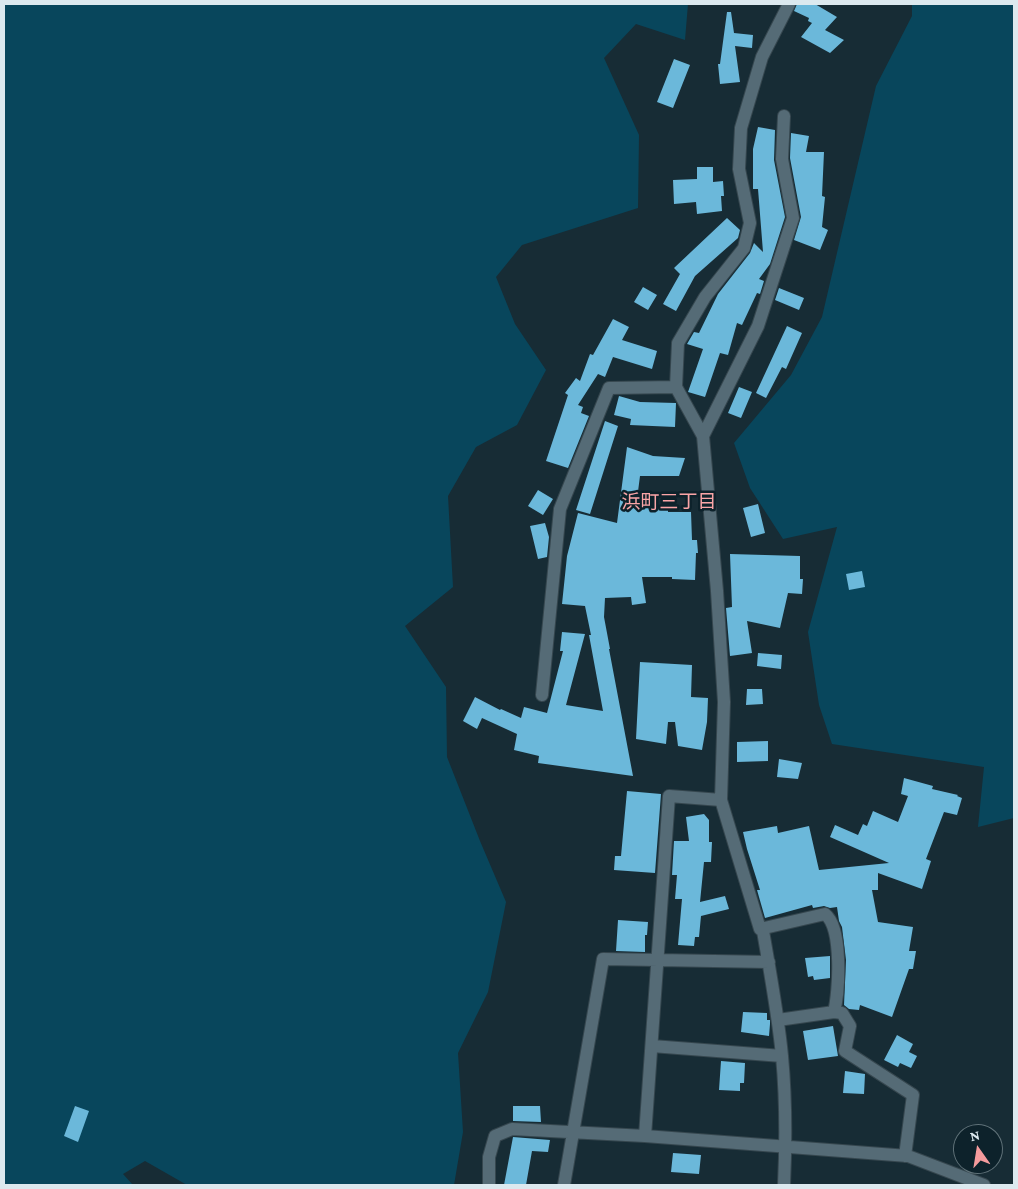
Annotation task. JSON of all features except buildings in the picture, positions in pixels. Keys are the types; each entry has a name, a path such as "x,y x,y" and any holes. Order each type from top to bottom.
{"street":[{"path":"784,1185 785,1147 782,1056 778,1020 763,931 760,929 721,800 724,702 717,592 703,436 676,387 678,343 705,297 744,248 750,223 739,170 741,128 762,58 789,4"},
{"path":"703,436 758,326 793,218 782,159 784,116"},
{"path":"542,695 560,509 609,388 676,387"},
{"path":"645,1136 659,959 669,796 721,800"},
{"path":"760,929 825,914 830,918 837,947 838,996 834,1012"},
{"path":"564,1185 603,959 768,962"},
{"path":"778,1020 834,1012 842,1013 850,1026 845,1051 913,1095 905,1156"},
{"path":"652,1046 782,1056"},
{"path":"490,1185 490,1157 495,1136 512,1130 645,1136 905,1156 984,1185"}],"shaded area":[{"path":"4,4 688,4 685,40 636,24 604,58 639,135 638,208 522,245 496,277 515,324 546,370 517,425 476,447 448,496 453,587 405,626 446,687 447,757 506,902 488,992 458,1053 463,1132 454,1185 187,1185 145,1161 123,1174 133,1185 4,1185"},
{"path":"912,4 1014,4 1014,818 978,827 984,767 832,744 819,705 808,632 837,527 783,539 750,488 734,443 791,375 822,317 876,86 912,16"}],"district":[{"name":"浜町三丁目","path":"669,502"}]}
